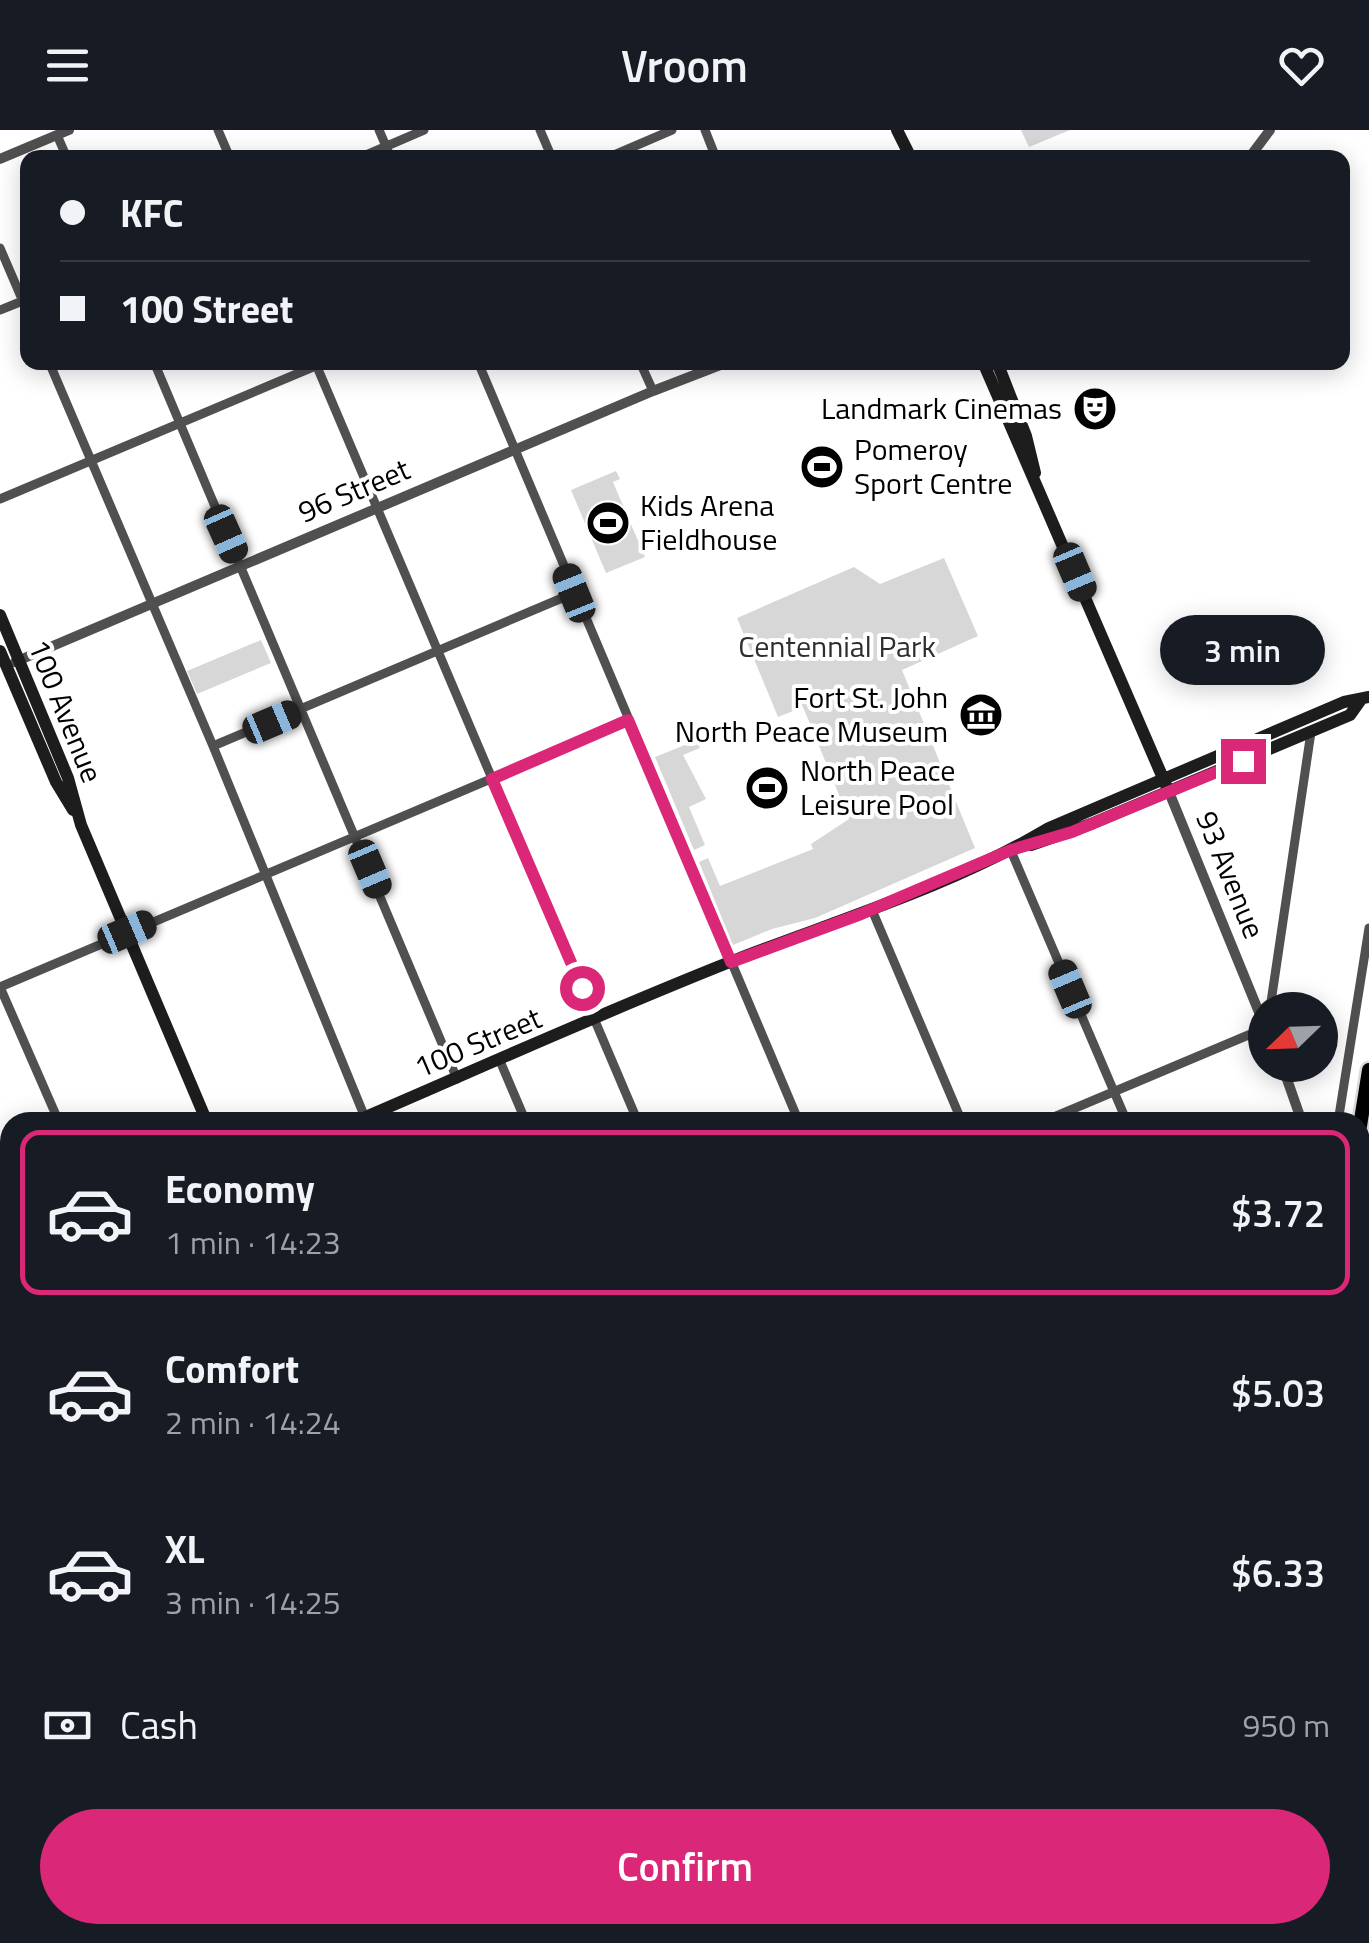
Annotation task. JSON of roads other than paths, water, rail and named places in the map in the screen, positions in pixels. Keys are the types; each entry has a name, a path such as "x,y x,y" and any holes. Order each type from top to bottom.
{"highway":[{"path":"1362,1112 1369,1070"}],"main road":[{"name":"93 Avenue","path":"986,370 1024,461 1037,481"},
{"name":"93 Avenue","path":"1001,370 1029,446 1037,481 1166,786"},
{"name":"100 Avenue","path":"0,615 8,665"},
{"name":"100 Avenue","path":"0,651 68,778 82,826 203,1112"},
{"name":"100 Street","path":"1166,786 1281,729 1344,702 1365,699"},
{"name":"100 Street","path":"383,1112 731,962 872,910 1011,850 1050,828 1243,761 1350,715 1365,699"},
{"path":"1243,761 1274,740 1281,729"}],"street":[{"path":"21,150 69,130"},
{"path":"379,130 388,150"},
{"path":"377,150 424,130"},
{"path":"626,150 672,130"},
{"path":"57,135 64,150"},
{"path":"0,248 20,290"},
{"path":"51,370 213,746 358,1112"},
{"path":"157,370 458,1079"},
{"path":"0,498 305,370"},
{"path":"321,370 634,1112"},
{"path":"481,370 795,1112"},
{"path":"644,370 653,391"},
{"name":"96 Street","path":"8,665 707,370"},
{"path":"213,746 574,593"},
{"path":"55,1112 0,987 628,720"},
{"name":"93 Avenue","path":"1272,992 1311,732"},
{"name":"93 Avenue","path":"1166,786 1251,992"},
{"path":"1011,850 1123,1112"},
{"path":"872,910 958,1112"},
{"path":"1340,1112 1369,928"},
{"path":"1066,1112 1248,1035"},
{"path":"500,1061 522,1112"},
{"path":"1289,1082 1300,1112"}],"place":[{"name":"Landmark Cinemas","path":"1095,409"},
{"name":"Pomeroy Sport Centre","path":"822,467"},
{"name":"Kids Arena Fieldhouse","path":"608,523"},
{"name":"Fort St. John North Peace Museum","path":"981,715"},
{"name":"North Peace Leisure Pool","path":"767,788"}],"park label":[{"name":"Centennial Park","path":"837,647"}]}
